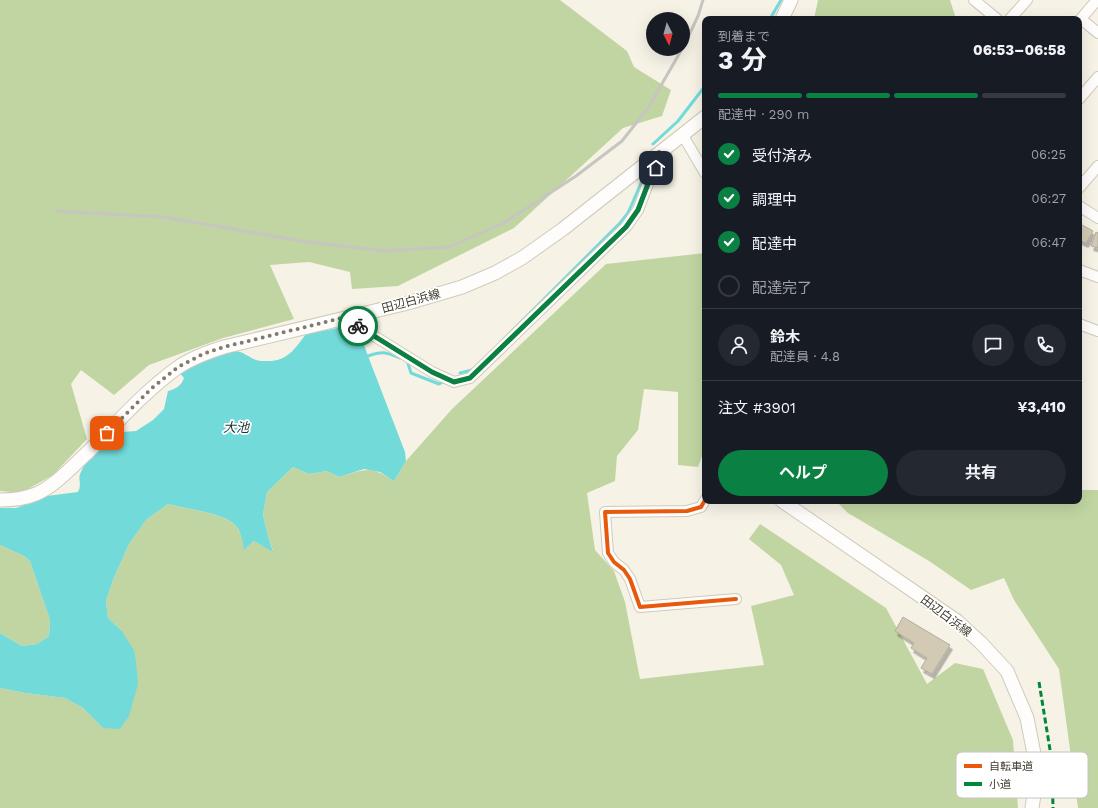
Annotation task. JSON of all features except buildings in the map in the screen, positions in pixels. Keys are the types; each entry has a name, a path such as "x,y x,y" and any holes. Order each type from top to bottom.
{"main road":[{"path":"783,16 791,0"},
{"name":"田辺白浜線","path":"0,500 18,499 37,494 54,482 73,467 152,388 178,367 203,354 224,347 408,302 462,287 522,258 563,229 702,119"},
{"name":"田辺白浜線","path":"786,504 957,621 981,643 1007,671 1027,718 1034,752"},
{"name":"田辺白浜線","path":"1032,808 1034,798"}],"street":[{"path":"974,0 993,16"},
{"path":"1013,16 1027,0"},
{"path":"1082,18 1097,0"},
{"path":"1082,21 1098,33"},
{"path":"1082,96 1098,77"},
{"path":"682,134 702,168"},
{"path":"346,317 350,321 432,372 454,382 470,378 626,227 638,210 651,176 661,159 659,152"},
{"path":"1082,185 1098,166"},
{"path":"1082,208 1098,218"},
{"path":"1082,271 1098,277"},
{"path":"1082,325 1098,331"},
{"path":"703,504 701,507 687,511 605,512 608,553 614,562 624,570 630,579 640,607 736,599"}],"green space":[{"path":"0,0 560,0 627,51 634,67 671,90 662,116 623,128 514,228 398,286 352,289 350,272 309,262 270,265 294,319 223,338 149,365 114,395 81,370 71,384 87,439 53,475 21,493 0,491"},
{"path":"818,0 950,0 955,16 815,16"},
{"path":"702,253 702,456 698,467 678,465 678,392 644,389 638,430 617,456 615,481 587,493 595,550 614,571 625,602 640,679 764,665 751,606 794,595 781,565 749,539 760,524 886,608 927,684 955,663 983,669 1013,740 1014,752 956,752 956,798 1017,798 1018,808 0,808 0,688 65,698 83,708 103,728 121,630 108,618 106,601 113,580 129,544 146,520 168,504 203,512 222,517 234,524 244,542 245,549 254,541 273,551 263,515 267,492 293,467 309,474 327,471 339,477 368,470 379,472 394,481 406,461 452,409 606,264"},
{"path":"1082,490 1098,490 1098,808 1078,808 1077,798 1088,798 1088,752 1070,752 1059,669 1014,600 1004,578 971,590 929,561 848,513 839,504 1082,504"},
{"path":"0,545 24,556 30,561 50,620 49,636 37,644 22,646 0,633"}],"water":[{"name":"大池","path":"343,327 362,339 405,452 406,461 394,481 380,472 364,469 339,477 327,471 309,474 293,467 267,492 263,515 273,552 254,541 244,550 241,536 234,524 222,517 203,512 168,504 146,520 129,544 113,580 106,601 108,618 121,630 134,650 136,662 138,684 129,716 120,729 103,728 83,708 65,698 0,688 0,633 22,646 37,644 49,636 50,620 30,561 24,556 0,545 0,508 16,508 47,496 78,492 80,487 80,474 83,468 109,433 136,431 153,420 164,409 168,391 178,387 183,381 184,378 179,372 206,359 229,351 240,352 258,361 273,361 284,357 294,350 306,334"}],"waterway":[{"path":"772,16 781,0"},
{"path":"653,144 678,121 702,90"},
{"path":"503,340 620,223 628,213 645,174 650,168"},
{"path":"368,356 377,353 384,353 400,358"},
{"path":"405,360 407,360 411,373 439,384 443,382"},
{"path":"460,373 472,370"}],"railway":[{"path":"690,33 698,16 703,0"},
{"path":"56,211 164,217 301,241 384,251 449,247 504,223 576,176 622,141 648,108 678,56"}],"marked path":[{"path":"1039,682 1050,752"},
{"path":"1053,798 1053,808"}],"cycle path":[{"path":"346,317 350,321 432,372 454,382 470,378 626,227 638,210 651,176 661,159 659,152"},
{"path":"703,504 701,507 687,511 605,512 608,553 614,562 624,570 630,579 640,607 736,599"}],"way so far":[{"path":"107,433 152,388 178,367 203,354 224,347 346,317 358,326"}],"route":[{"path":"358,326 432,372 454,382 470,378 626,227 638,210 651,176 656,168"}]}
